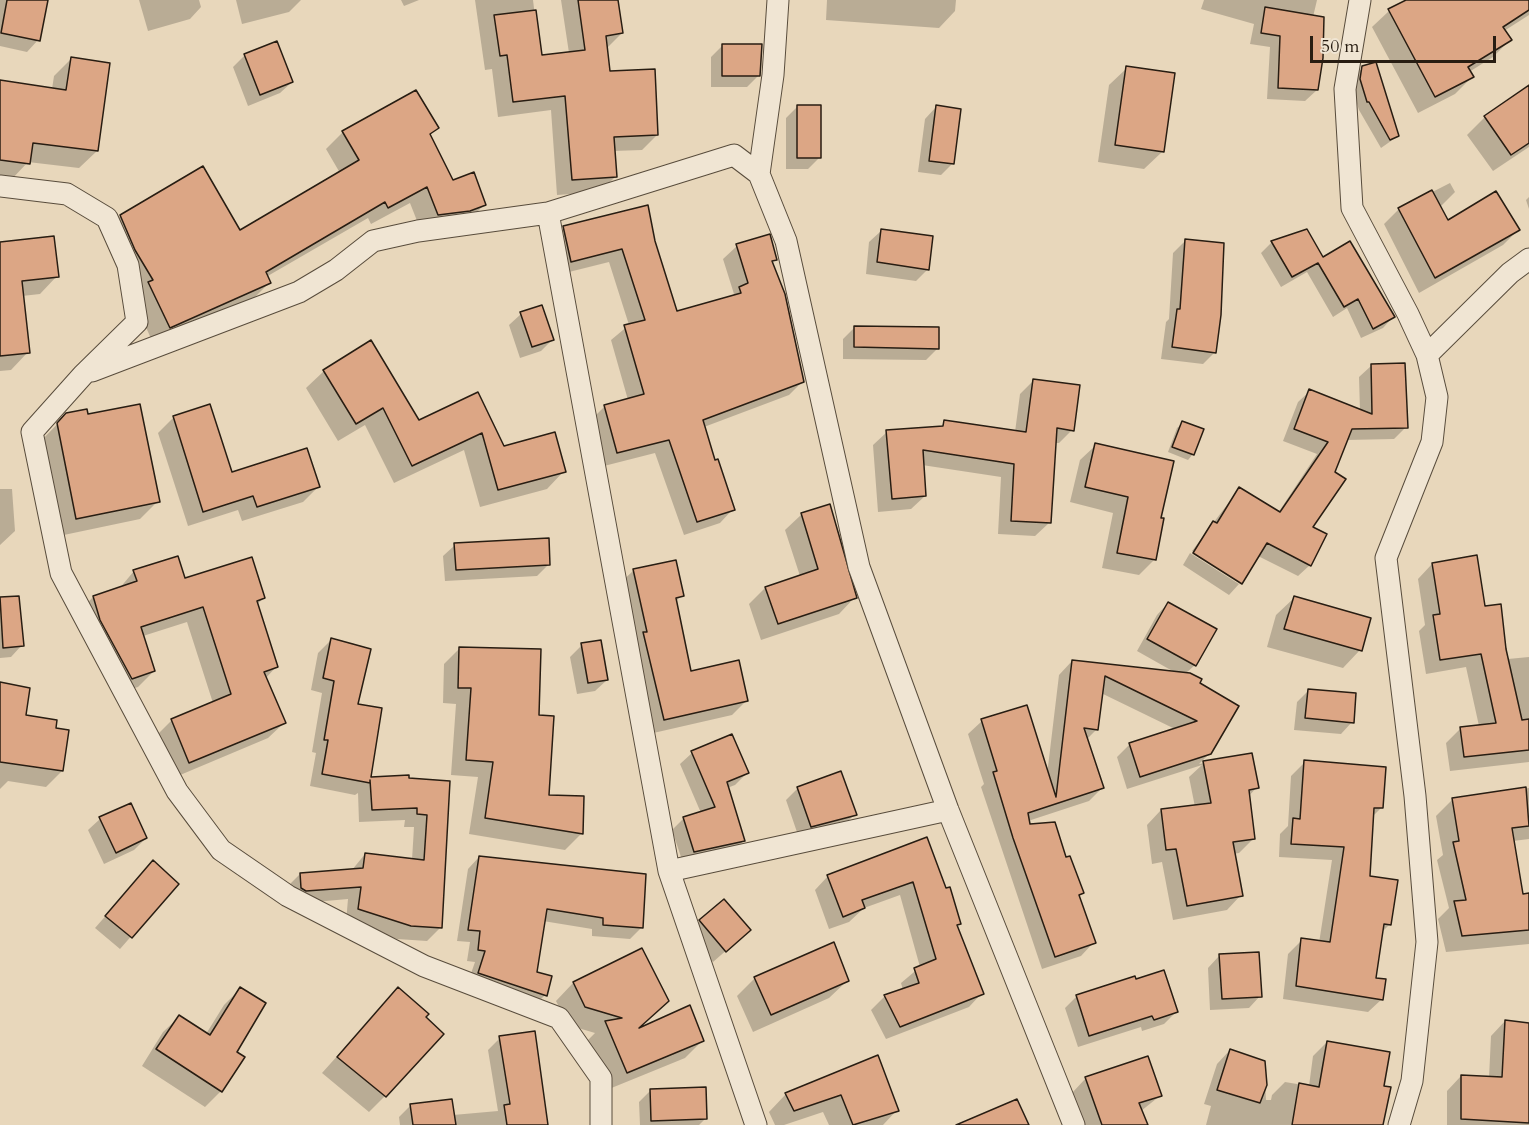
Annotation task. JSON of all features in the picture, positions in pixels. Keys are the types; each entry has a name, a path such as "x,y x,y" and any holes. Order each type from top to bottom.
{"street":[{"path":"778,0 773,75 759,174 786,241 859,567 948,810 1074,1125"},
{"path":"1360,0 1345,88 1352,208 1427,355 1437,398 1432,442 1386,558 1415,796 1427,942 1412,1081 1399,1125"},
{"path":"83,375 299,292 336,270 374,241 418,231 548,213 734,155 759,174"},
{"path":"0,186 66,194 107,218 128,265 137,322 83,375 32,432 61,573 177,791 221,850 288,896 424,966 559,1018 601,1078 601,1125"},
{"path":"548,213 669,871 756,1125"},
{"path":"1427,355 1510,273 1529,259"},
{"path":"669,871 948,810"}],"building":[{"path":"7,0 48,0 40,41 1,33"},
{"path":"578,0 618,0 623,33 606,36 610,71 655,69 658,135 614,137 617,177 572,180 565,96 513,102 507,55 500,56 494,15 536,10 542,55 585,50"},
{"path":"1406,0 1529,0 1529,10 1503,27 1512,40 1468,67 1474,77 1435,97 1388,9"},
{"path":"1265,7 1324,17 1323,58 1318,90 1278,88 1280,36 1261,33"},
{"path":"277,41 293,82 260,95 244,54"},
{"path":"722,44 762,44 760,76 722,76"},
{"path":"71,57 110,63 98,151 33,143 30,164 0,160 0,80 66,90"},
{"path":"1376,62 1399,136 1390,140 1367,102 1360,79 1362,66"},
{"path":"1126,66 1175,73 1164,152 1115,145"},
{"path":"1529,85 1529,143 1511,155 1484,116"},
{"path":"416,90 439,128 430,134 453,180 474,172 486,205 470,211 438,215 427,187 388,208 385,202 266,272 271,283 170,328 148,282 153,280 135,250 120,215 203,166 240,230 359,160 342,131"},
{"path":"797,105 821,105 821,158 797,158"},
{"path":"936,105 961,109 954,164 929,161"},
{"path":"1432,190 1448,220 1496,191 1520,230 1435,278 1398,208"},
{"path":"648,205 655,241 677,311 741,293 739,287 748,283 736,244 770,234 777,260 772,261 785,294 804,382 703,420 715,460 718,459 735,510 697,522 669,440 617,453 604,405 644,394 624,325 645,320 622,249 571,262 563,226"},
{"path":"881,229 933,236 929,270 877,262"},
{"path":"1307,229 1323,257 1350,241 1395,317 1373,329 1358,299 1344,307 1318,263 1292,277 1271,241"},
{"path":"54,236 59,277 22,281 30,353 0,356 0,242"},
{"path":"1185,239 1224,243 1221,315 1216,353 1172,347 1177,309 1180,309"},
{"path":"542,305 554,340 532,347 520,312"},
{"path":"854,326 939,327 939,349 854,347"},
{"path":"371,340 419,420 478,392 504,446 555,432 566,472 498,490 482,433 412,466 383,408 356,424 323,370"},
{"path":"1405,363 1408,428 1352,429 1335,472 1346,479 1313,527 1327,534 1311,566 1267,543 1242,584 1193,553 1213,521 1217,523 1239,487 1280,512 1328,442 1294,429 1309,389 1372,414 1371,364"},
{"path":"1033,379 1080,385 1074,431 1057,428 1051,523 1011,521 1014,464 923,450 926,496 892,499 886,430 943,426 944,420 1026,432"},
{"path":"140,404 160,502 76,519 57,423 66,413 87,409 88,414"},
{"path":"210,404 232,472 307,448 320,487 257,507 253,496 203,512 173,416"},
{"path":"1182,421 1204,429 1194,455 1172,447"},
{"path":"1095,443 1174,461 1161,518 1164,518 1156,560 1117,553 1128,497 1085,487"},
{"path":"830,504 857,598 778,624 765,587 818,569 801,513"},
{"path":"549,538 550,565 456,570 454,543"},
{"path":"1477,555 1485,606 1501,604 1506,649 1522,720 1529,719 1529,750 1464,757 1460,727 1496,723 1481,654 1440,660 1433,615 1440,614 1432,563"},
{"path":"178,556 185,578 252,557 265,598 257,601 278,667 264,672 286,723 189,763 171,719 231,694 203,607 141,627 155,671 132,679 100,620 93,596 137,581 133,570"},
{"path":"676,560 684,596 676,598 691,671 739,660 748,701 664,720 643,632 647,632 633,569"},
{"path":"19,596 24,646 3,648 0,597"},
{"path":"1294,596 1371,618 1362,651 1284,629"},
{"path":"1168,602 1217,629 1196,666 1147,639"},
{"path":"331,638 371,649 358,704 382,708 371,777 409,775 409,778 450,781 442,928 411,926 358,909 361,887 306,891 301,888 300,873 363,868 365,853 424,860 427,815 417,814 417,808 372,810 370,780 370,783 322,774 328,740 324,740 334,681 323,678"},
{"path":"601,640 608,680 588,683 581,643"},
{"path":"459,647 541,649 539,715 554,716 549,795 584,796 583,834 485,818 493,762 466,760 471,688 458,688"},
{"path":"1072,660 1190,673 1202,679 1200,683 1239,706 1211,754 1140,777 1129,743 1197,721 1105,676 1098,730 1084,728 1104,788 1028,813 1030,824 1055,822 1066,857 1070,856 1084,893 1079,895 1096,943 1055,957 1013,838 993,772 997,771 981,719 1027,705 1056,797"},
{"path":"0,682 30,688 26,715 57,720 56,728 69,730 63,771 0,762"},
{"path":"1308,689 1356,693 1354,723 1305,718"},
{"path":"732,734 749,773 727,782 745,841 694,852 683,817 715,807 691,751"},
{"path":"1252,753 1259,788 1249,790 1255,839 1233,842 1243,896 1187,906 1176,849 1166,850 1161,809 1211,803 1203,761"},
{"path":"1304,760 1386,767 1383,808 1374,808 1370,876 1398,880 1391,925 1384,924 1376,978 1386,979 1383,1000 1296,986 1301,938 1330,942 1344,847 1291,844 1293,818 1300,819"},
{"path":"841,771 857,815 811,827 797,787"},
{"path":"1526,787 1529,826 1512,828 1523,894 1529,893 1529,930 1462,936 1454,901 1466,900 1453,842 1459,841 1452,798"},
{"path":"131,803 147,838 116,853 99,817"},
{"path":"927,837 946,888 950,887 961,924 957,925 984,994 900,1027 884,995 919,983 914,968 936,959 913,882 862,900 865,908 843,917 827,875"},
{"path":"479,856 646,874 643,928 603,925 603,918 547,909 537,972 552,976 547,996 478,973 485,951 478,950 480,931 468,930"},
{"path":"153,860 179,884 132,938 105,916"},
{"path":"724,899 751,930 726,952 699,920"},
{"path":"834,942 849,981 771,1015 754,977"},
{"path":"642,948 669,1001 639,1028 690,1005 704,1041 627,1073 605,1021 622,1018 585,1007 573,982"},
{"path":"1259,952 1262,997 1222,999 1219,954"},
{"path":"1164,970 1178,1012 1154,1020 1152,1016 1089,1036 1076,995 1135,976 1136,979"},
{"path":"240,987 266,1003 237,1052 245,1057 222,1092 156,1049 179,1015 210,1035"},
{"path":"398,987 429,1014 426,1017 444,1034 386,1097 337,1057"},
{"path":"1505,1020 1529,1023 1529,1123 1461,1119 1461,1075 1502,1077"},
{"path":"535,1031 548,1125 507,1125 504,1105 510,1104 499,1036"},
{"path":"1327,1041 1390,1052 1384,1086 1391,1087 1383,1125 1292,1125 1299,1083 1319,1087"},
{"path":"1230,1049 1265,1061 1267,1085 1260,1103 1217,1090"},
{"path":"878,1055 899,1111 853,1125 841,1095 794,1111 785,1093"},
{"path":"1148,1056 1162,1096 1139,1103 1148,1125 1102,1125 1085,1077"},
{"path":"706,1087 707,1119 651,1121 650,1089"},
{"path":"452,1099 456,1125 413,1125 410,1104"},
{"path":"1017,1099 1029,1125 956,1125"}]}
